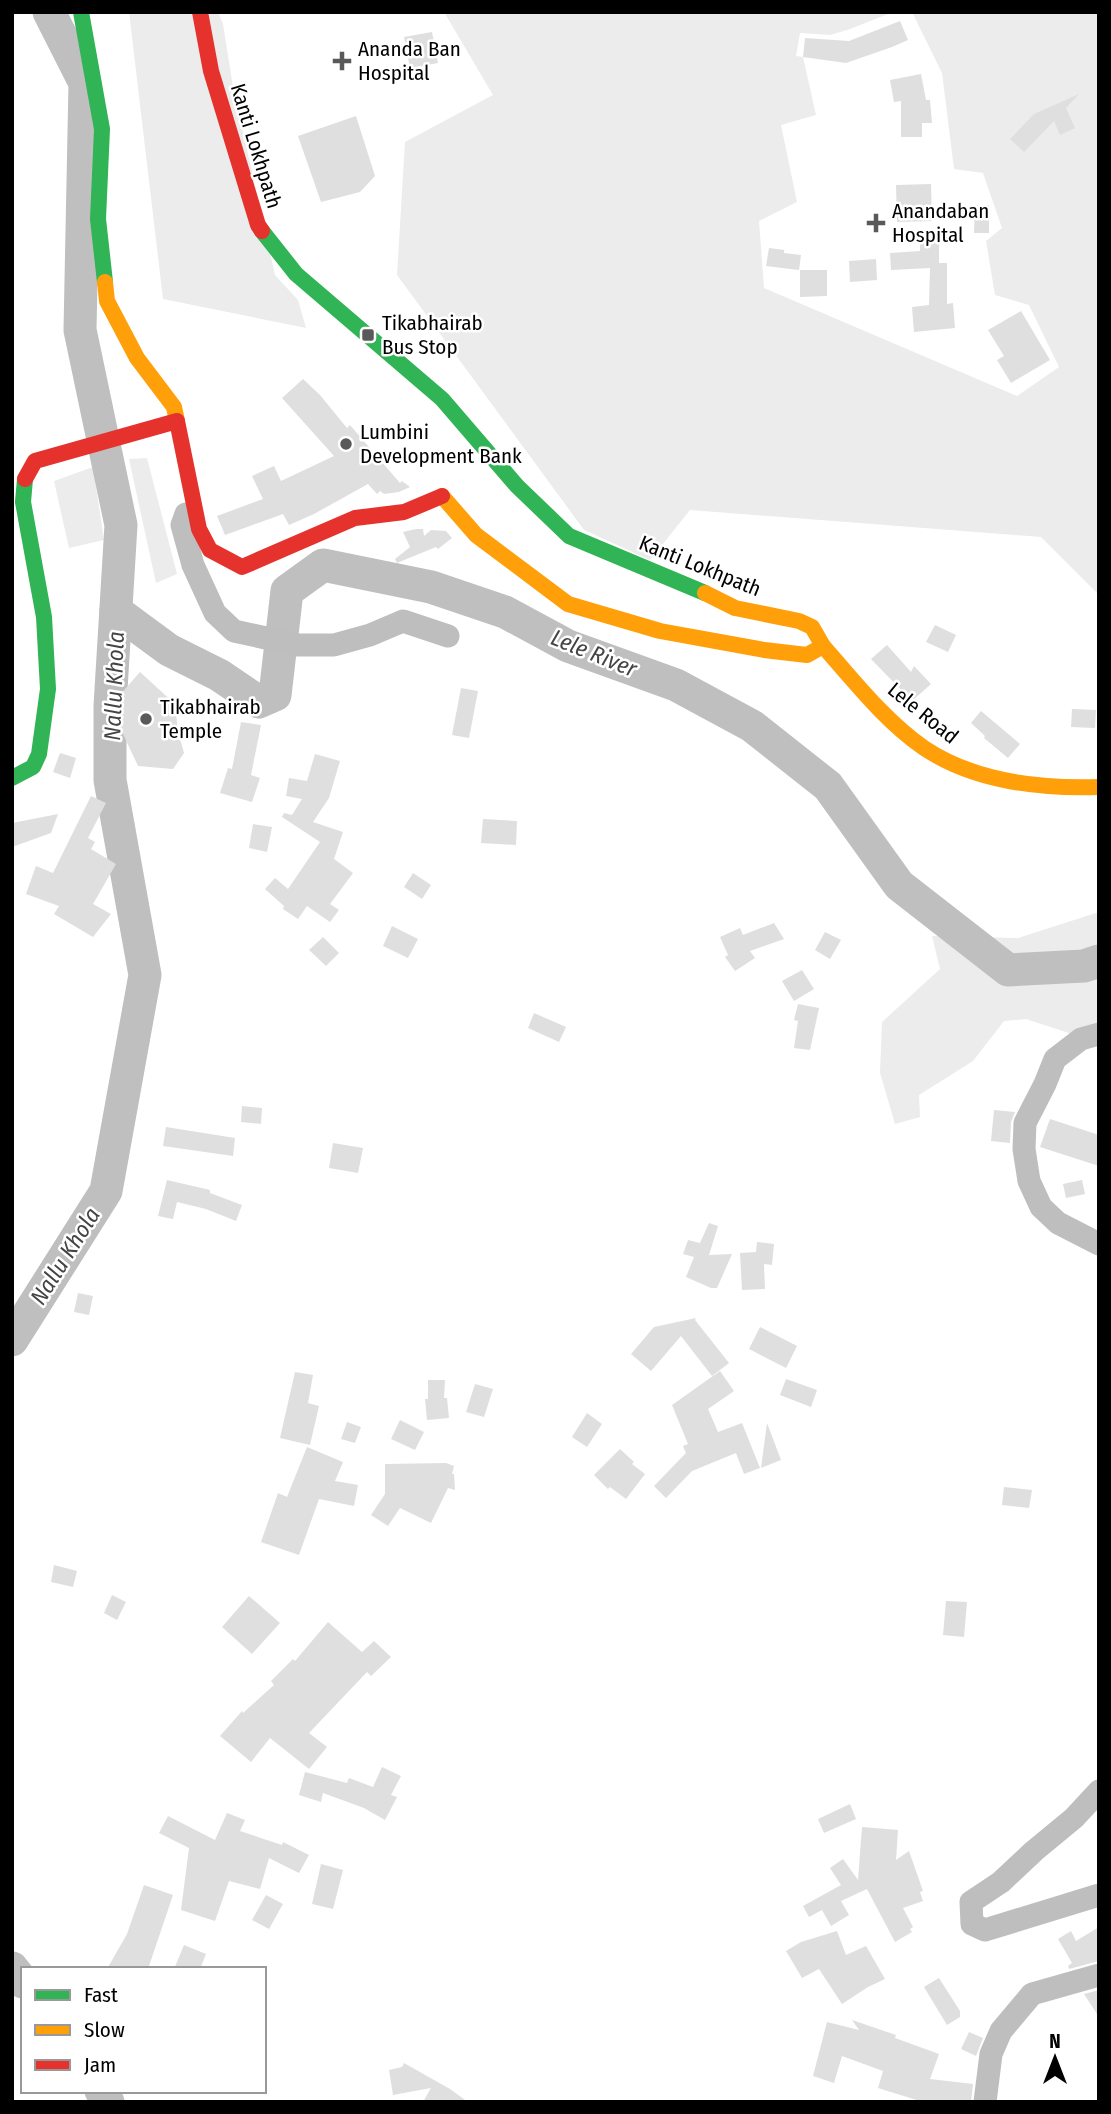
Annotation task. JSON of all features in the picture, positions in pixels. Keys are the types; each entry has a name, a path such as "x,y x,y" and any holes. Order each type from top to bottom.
{"main road":[{"path":"80,12 102,129 98,219 107,301 137,358 174,407 199,529 210,550 242,567 355,518 404,512 442,496 477,535 568,604 660,631 764,650 807,655 823,646"},
{"name":"Kanti Lokhpath","path":"200,12 211,71 258,225 296,274 442,399 517,486 569,536 688,585 735,608 799,621 812,627 823,646"},
{"path":"12,778 33,767 39,754 48,689 44,617 23,498 23,480 35,461 177,421"},
{"name":"Lele Road","path":"823,646 881,711 924,747 960,768 1028,785 1099,787"}],"street":[{"path":"193,491 182,525 193,565 215,613 234,631 298,645 334,645 370,635 403,621 448,636"},
{"path":"1099,1034 1081,1039 1055,1059 1025,1123 1024,1149 1029,1181 1041,1208 1058,1223 1099,1244"},
{"path":"1099,1791 1074,1818 1001,1882 971,1902 972,1924 985,1930 1099,1895"},
{"path":"985,2102 990,2054 1001,2031 1032,1994 1099,1975"}],"shaded area":[{"path":"129,12 218,12 223,24 233,87 275,275 298,300 306,328 163,299"},
{"path":"444,12 893,12 830,35 800,33 796,56 803,57 816,115 781,125 797,202 759,221 764,288 1017,396 1059,367 1029,305 995,295 986,241 1002,228 983,173 954,169 942,73 912,12 1099,12 1099,595 1041,537 690,510 650,560 584,530 397,275 405,142 493,95"},
{"path":"147,458 177,574 156,583 129,459"},
{"path":"93,467 104,540 69,548 54,481"},
{"path":"1099,912 1099,1032 1081,1037 1026,1019 1004,1021 973,1061 919,1095 920,1117 895,1124 880,1073 882,1022 940,969 932,936 1018,938"}],"building":[{"path":"900,21 908,40 892,47 846,63 803,57 805,38 849,41"},
{"path":"432,32 438,63 410,68 404,37"},
{"path":"921,74 926,100 930,100 932,123 922,123 922,137 901,137 901,101 894,102 890,80"},
{"path":"1079,94 1066,108 1075,128 1060,135 1054,121 1024,152 1010,139 1034,114"},
{"path":"356,116 375,176 360,192 321,202 298,136"},
{"path":"931,184 932,221 897,222 896,185"},
{"path":"975,205 989,205 989,233 974,233"},
{"path":"920,237 939,237 939,263 947,263 947,304 953,303 955,328 914,332 912,307 929,305 930,268 891,270 890,253 920,251"},
{"path":"769,248 801,255 799,270 766,266"},
{"path":"876,259 877,280 850,282 849,261"},
{"path":"800,270 827,270 827,296 800,297"},
{"path":"1021,311 1050,360 1011,383 997,360 1004,356 988,330"},
{"path":"303,379 347,428 350,425 400,483 402,481 410,487 399,492 384,494 380,491 377,494 368,484 289,525 283,514 225,535 217,516 263,499 252,476 274,466 281,481 334,456 282,398"},
{"path":"423,529 424,536 431,530 446,531 452,538 438,549 436,547 397,563 395,559 410,547 403,532"},
{"path":"935,625 956,635 948,652 926,642"},
{"path":"887,645 911,672 914,666 931,684 912,701 871,659"},
{"name":"Tikabhairab Temple","path":"140,672 175,704 184,753 173,769 138,766 110,706"},
{"path":"461,688 478,691 469,738 452,735"},
{"path":"1072,709 1096,710 1095,728 1071,727"},
{"path":"981,711 1020,744 1008,758 971,723"},
{"path":"241,722 261,725 251,775 260,778 252,802 220,793 228,768 232,769"},
{"path":"60,753 76,758 70,778 53,772"},
{"path":"315,754 340,761 329,798 313,822 343,832 334,859 353,873 330,904 339,910 330,922 307,906 298,919 283,909 284,906 265,889 275,878 288,889 320,842 282,817 284,813 292,815 302,799 286,796 289,778 307,781"},
{"path":"91,796 106,803 88,838 95,842 91,849 116,864 93,904 111,914 93,937 54,914 59,906 26,894 36,866 53,873"},
{"path":"58,814 51,833 12,847 12,823"},
{"path":"483,819 517,821 516,845 481,843"},
{"path":"253,824 272,827 267,852 249,848"},
{"path":"413,873 431,885 422,899 404,887"},
{"path":"774,923 784,939 750,951 755,958 735,971 725,957 728,955 720,937 740,928 743,935"},
{"path":"392,926 418,939 408,958 383,946"},
{"path":"825,932 841,940 830,959 815,950"},
{"path":"323,937 339,953 326,966 309,950"},
{"path":"802,970 814,989 794,1001 782,981"},
{"path":"798,1004 819,1008 810,1050 794,1048 798,1021 794,1020"},
{"path":"534,1013 566,1027 559,1042 528,1028"},
{"path":"242,1106 262,1108 261,1124 241,1122"},
{"path":"994,1110 1015,1112 1011,1122 1010,1143 991,1141"},
{"path":"1050,1119 1099,1135 1099,1166 1040,1147"},
{"path":"166,1127 235,1138 233,1156 163,1146"},
{"path":"333,1143 363,1148 358,1173 329,1168"},
{"path":"167,1180 210,1190 210,1193 242,1205 236,1221 206,1209 177,1202 173,1219 158,1216"},
{"path":"1082,1180 1085,1194 1066,1198 1063,1184"},
{"path":"709,1223 718,1226 709,1255 732,1254 717,1288 686,1277 694,1257 683,1254 688,1240 700,1243"},
{"path":"757,1242 774,1244 772,1265 764,1264 765,1289 742,1290 740,1253 756,1252"},
{"path":"78,1293 93,1296 89,1315 74,1312"},
{"path":"696,1318 729,1363 712,1376 681,1336 651,1371 631,1354 654,1327"},
{"path":"760,1327 797,1346 786,1368 749,1349"},
{"path":"720,1371 734,1391 708,1409 718,1432 742,1423 760,1468 744,1474 736,1453 692,1471 666,1498 654,1486 686,1453 683,1446 688,1444 672,1405"},
{"path":"295,1372 313,1375 308,1403 319,1406 310,1445 280,1438"},
{"path":"786,1379 817,1390 811,1407 780,1395"},
{"path":"428,1380 445,1380 444,1398 447,1398 449,1418 427,1420 425,1399 428,1399"},
{"path":"475,1384 493,1389 484,1417 466,1412"},
{"path":"587,1413 602,1424 587,1447 572,1437"},
{"path":"400,1420 424,1432 415,1450 391,1439"},
{"path":"347,1422 361,1427 355,1443 341,1439"},
{"path":"767,1423 781,1460 761,1468"},
{"path":"307,1447 343,1462 335,1481 358,1485 354,1506 319,1499 299,1555 261,1542 278,1493 287,1497"},
{"path":"620,1449 634,1462 632,1464 645,1474 626,1499 610,1487 608,1489 594,1475"},
{"path":"446,1463 454,1466 452,1474 455,1490 448,1488 431,1523 400,1508 388,1526 371,1515 385,1494 385,1464"},
{"path":"1004,1487 1032,1490 1029,1508 1002,1505"},
{"path":"54,1565 77,1571 73,1587 51,1582"},
{"path":"112,1595 126,1602 117,1620 104,1613"},
{"path":"249,1596 280,1623 252,1654 222,1627"},
{"path":"946,1601 967,1602 964,1637 943,1635"},
{"path":"328,1622 362,1652 374,1641 391,1657 371,1676 367,1672 309,1733 327,1747 309,1769 270,1738 251,1762 220,1736 242,1711 243,1713 274,1685 271,1681 293,1659 295,1661"},
{"path":"382,1767 401,1776 391,1795 397,1797 385,1820 364,1808 323,1793 321,1802 299,1795 305,1772 347,1783 349,1778 373,1787"},
{"path":"850,1804 856,1819 824,1833 818,1819"},
{"path":"227,1813 245,1820 240,1831 282,1845 283,1842 309,1855 299,1873 269,1858 260,1889 229,1881 215,1921 181,1910 189,1848 159,1833 168,1816 215,1840"},
{"path":"862,1827 898,1830 896,1860 909,1851 923,1891 920,1892 923,1901 903,1908 913,1927 910,1929 912,1932 895,1942 867,1889 841,1901 849,1915 831,1926 822,1910 809,1917 803,1906 841,1885 830,1868 843,1859 858,1880"},
{"path":"321,1864 343,1870 333,1909 312,1904"},
{"path":"144,1885 173,1895 149,1967 108,1967 127,1934"},
{"path":"266,1895 283,1904 269,1929 252,1920"},
{"path":"1099,1927 1099,1961 1069,1969 1068,1966 1072,1963 1058,1939 1071,1931 1076,1941"},
{"path":"837,1931 846,1955 866,1946 885,1979 842,2004 819,1969 802,1978 786,1951 801,1942"},
{"path":"184,1945 206,1954 201,1967 175,1967"},
{"path":"939,1978 960,2011 960,2017 947,2025 924,1987"},
{"path":"1099,1990 1099,2017 1084,1994"},
{"path":"852,2020 939,2054 930,2079 973,2084 971,2102 923,2102 878,2088 883,2071 842,2056 834,2083 813,2076 827,2022 859,2030"},
{"path":"969,2032 983,2038 976,2056 961,2049"},
{"path":"404,2063 468,2102 423,2102 431,2088 393,2095 389,2070 402,2067"}],"waterway":[{"name":"Nallu Khola","path":"12,1340 106,1191 145,975 110,780 110,706 121,525 80,330 85,83 49,12"},
{"name":"Lele River","path":"116,611 169,650 219,675 259,702 275,695 287,591 323,565 431,587 505,612 568,646 676,685 752,726 828,786 899,885 1008,970 1084,966 1099,961"},
{"name":"Nallu Khola","path":"12,1968 21,1979"},
{"name":"Nallu Khola","path":"102,2093 108,2102"}],"traffic: fast":[{"path":"81,12 102,129 98,219 105,282"},
{"path":"262,231 296,274 442,399 517,486 569,536 705,593"},
{"path":"12,778 33,767 39,754 48,689 44,617 23,502 25,479"}],"traffic: slow":[{"path":"105,282 107,301 137,358 174,407 177,421"},
{"path":"442,496 476,535 568,604 660,631 764,650 807,655 823,646 812,627 799,621 735,608 705,593"},
{"path":"823,646 896,726 944,760 986,776 1031,785 1099,787"}],"traffic: jam":[{"path":"200,12 211,71 262,231"},
{"path":"25,479 35,461 177,421 199,529 210,550 242,567 355,518 404,512 442,496"}],"place":[{"name":"Ananda Ban Hospital","path":"342,61"},
{"name":"Anandaban Hospital","path":"876,223"},
{"name":"Tikabhairab Bus Stop","path":"368,335"},
{"name":"Lumbini Development Bank","path":"346,444"},
{"name":"Tikabhairab Temple","path":"146,719"}]}
